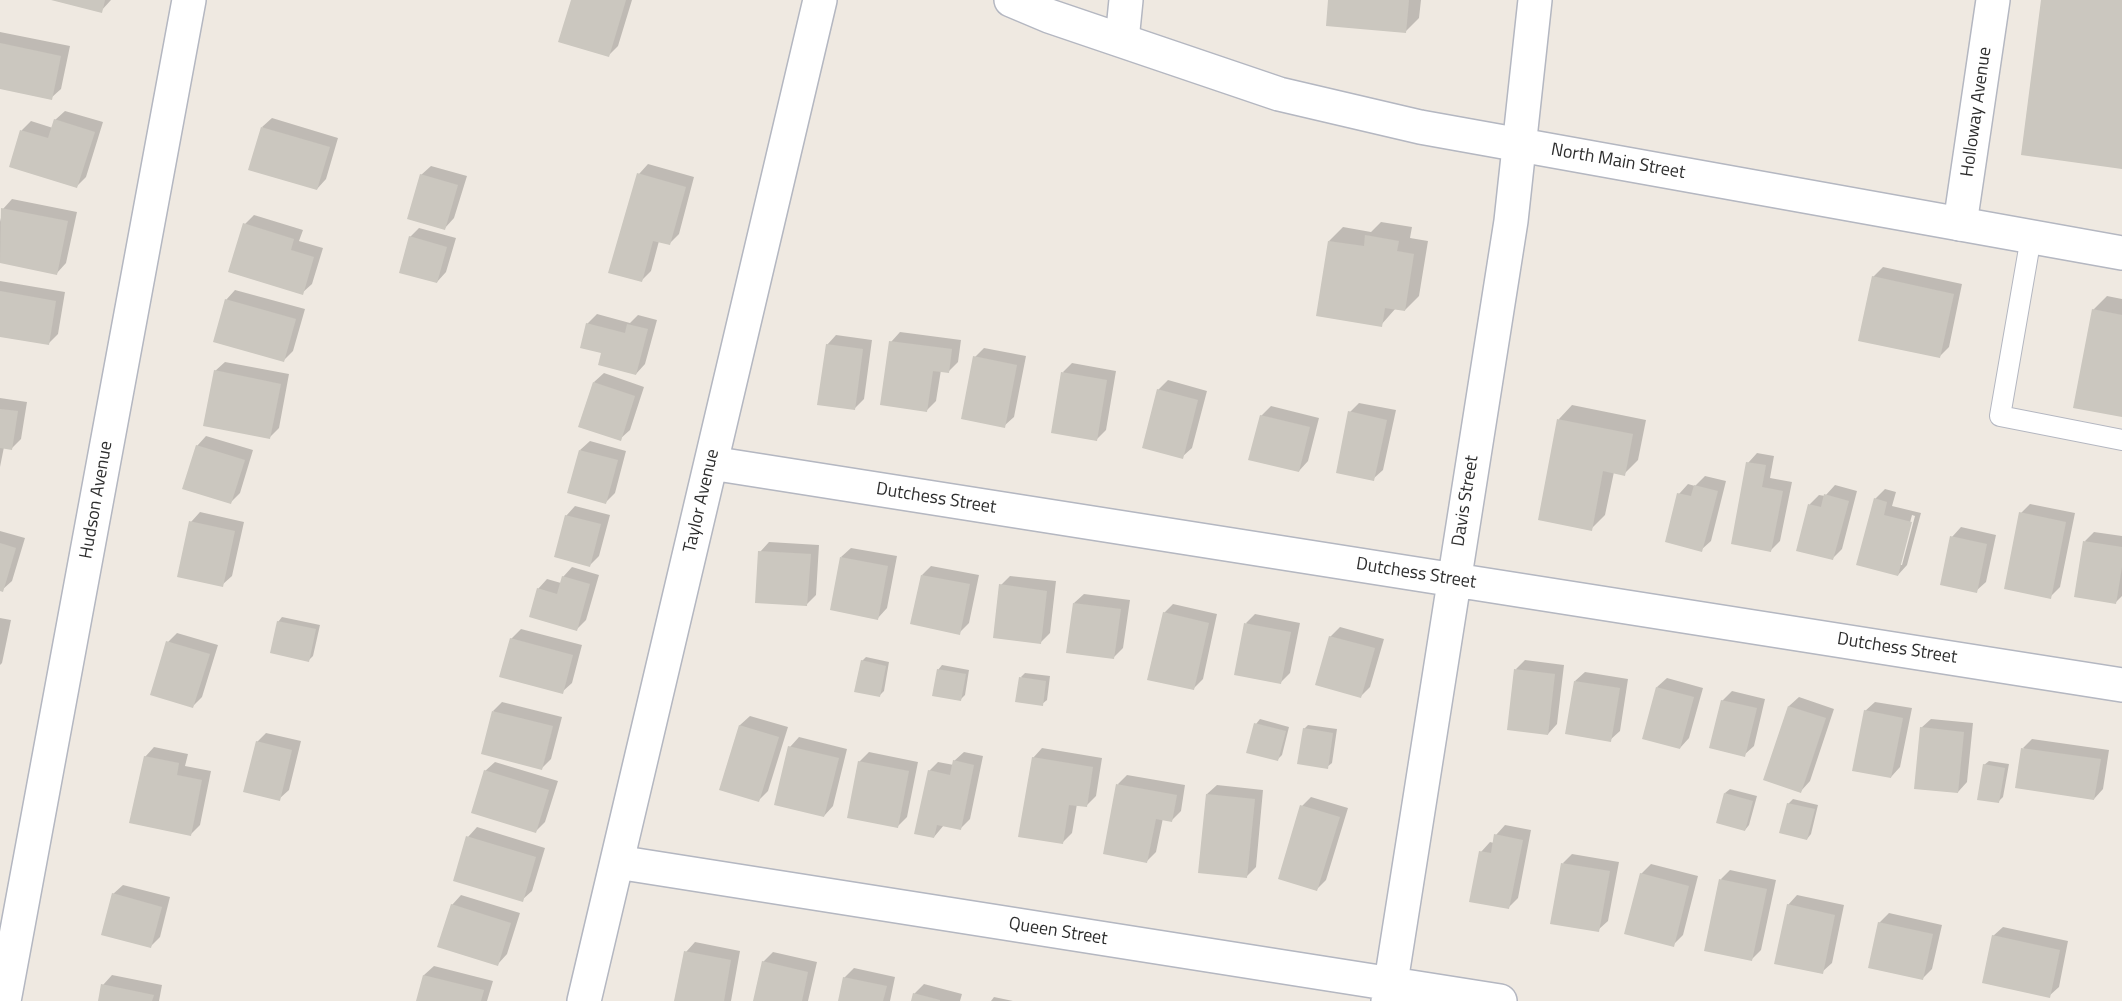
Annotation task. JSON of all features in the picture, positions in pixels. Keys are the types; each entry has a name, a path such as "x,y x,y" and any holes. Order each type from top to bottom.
{"street":[{"name":"Hudson Avenue","path":"4,1001 189,0"},
{"name":"Taylor Avenue","path":"584,1001 820,0"},
{"name":"North Main Street","path":"1011,0 1050,16 1279,94 1420,127 2122,254"},
{"path":"1122,40 1126,0"},
{"name":"Davis Street","path":"1389,993 1511,221 1535,0"},
{"name":"Holloway Avenue","path":"1960,224 1993,0"},
{"name":"Dutchess Street","path":"711,463 2122,684"},
{"name":"Queen Street","path":"617,862 1389,993 1500,1001"}],"lane":[{"path":"2031,237 2000,416 2122,440"}],"building":[{"path":"51,0 105,0 102,13"},
{"path":"571,0 626,0 609,57 558,42"},
{"path":"1328,0 1409,0 1406,33 1326,26"},
{"path":"2041,0 2122,0 2122,169 2021,155"},
{"path":"0,43 61,56 52,100 0,89"},
{"path":"54,119 95,132 77,188 9,167 20,130 48,138"},
{"path":"261,127 330,147 317,190 248,170"},
{"path":"637,173 686,187 670,245 653,241 642,282 608,273"},
{"path":"420,174 458,185 445,230 407,219"},
{"path":"1,208 68,221 57,275 0,263"},
{"path":"243,223 294,239 291,250 314,257 303,295 228,272"},
{"path":"1365,235 1399,241 1397,251 1414,254 1405,311 1385,308 1382,327 1316,316 1328,241 1364,246"},
{"path":"409,236 447,247 437,283 399,273"},
{"path":"1872,276 1954,294 1940,358 1858,341"},
{"path":"0,291 56,301 49,345 0,337"},
{"path":"225,299 296,319 284,362 213,342"},
{"path":"2092,309 2122,315 2122,417 2073,408"},
{"path":"586,323 625,333 627,324 648,329 636,375 598,365 601,353 580,348"},
{"path":"889,341 952,349 949,373 933,371 927,412 880,405"},
{"path":"826,344 863,349 855,410 817,405"},
{"path":"973,356 1017,365 1005,428 961,419"},
{"path":"214,370 281,384 270,439 203,426"},
{"path":"1061,372 1107,380 1097,441 1051,433"},
{"path":"593,382 635,396 621,441 578,427"},
{"path":"1157,389 1198,400 1183,459 1142,448"},
{"path":"0,409 18,411 12,450 0,448"},
{"path":"1348,411 1387,420 1374,481 1336,473"},
{"path":"1260,415 1310,427 1299,472 1248,460"},
{"path":"1557,419 1633,434 1625,476 1603,471 1592,531 1538,520"},
{"path":"196,445 245,460 231,504 182,489"},
{"path":"579,450 618,460 606,504 567,493"},
{"path":"1746,462 1766,465 1762,487 1783,491 1771,552 1731,544"},
{"path":"1694,485 1718,491 1702,552 1665,542 1677,493 1691,496"},
{"path":"1824,494 1849,501 1833,560 1796,551 1808,504 1821,507"},
{"path":"1874,498 1887,502 1884,515 1912,522 1898,576 1856,565"},
{"path":"2019,512 2066,522 2051,599 2004,589"},
{"path":"565,515 601,524 590,567 554,557"},
{"path":"189,521 235,531 223,587 177,577"},
{"path":"1950,536 1987,544 1977,593 1940,585"},
{"path":"2083,541 2122,547 2122,567 2116,604 2074,597"},
{"path":"0,543 16,548 3,592 0,591"},
{"path":"758,551 811,554 807,606 755,603"},
{"path":"840,557 888,566 878,620 830,610"},
{"path":"921,575 970,584 960,635 910,624"},
{"path":"562,576 590,584 577,631 529,617 537,588 557,594"},
{"path":"999,584 1047,591 1041,644 993,638"},
{"path":"1073,603 1121,609 1114,659 1066,653"},
{"path":"1163,612 1209,623 1194,690 1147,680"},
{"path":"277,621 316,629 309,662 270,653"},
{"path":"1244,623 1291,632 1281,684 1234,675"},
{"path":"1329,636 1375,648 1361,698 1315,685"},
{"path":"510,638 573,655 563,694 499,677"},
{"path":"166,641 210,654 193,708 150,695"},
{"path":"861,660 886,666 880,697 854,692"},
{"path":"937,669 966,674 961,701 932,696"},
{"path":"1514,669 1555,674 1548,735 1507,730"},
{"path":"1019,677 1046,681 1043,706 1015,702"},
{"path":"1574,681 1620,688 1611,742 1565,734"},
{"path":"1656,687 1694,697 1680,749 1642,739"},
{"path":"1721,700 1757,708 1745,757 1709,748"},
{"path":"1788,706 1826,718 1801,793 1763,780"},
{"path":"1864,710 1903,718 1891,778 1852,771"},
{"path":"492,711 553,726 542,770 481,754"},
{"path":"1254,723 1286,731 1278,761 1246,753"},
{"path":"739,725 779,737 759,802 719,790"},
{"path":"1920,727 1964,732 1958,793 1914,789"},
{"path":"1303,728 1333,733 1328,769 1297,764"},
{"path":"256,741 292,750 280,801 243,792"},
{"path":"788,746 839,758 824,817 774,805"},
{"path":"2021,748 2101,759 2094,800 2015,788"},
{"path":"144,756 179,763 177,775 202,780 191,836 129,823"},
{"path":"1032,757 1093,767 1087,807 1069,805 1063,844 1018,837"},
{"path":"953,760 974,765 961,830 937,825 934,838 914,834 928,770 950,775"},
{"path":"858,761 909,771 898,828 847,818"},
{"path":"1983,764 2005,768 1999,803 1977,800"},
{"path":"484,770 549,790 536,833 471,813"},
{"path":"1116,784 1177,795 1172,822 1156,819 1147,863 1103,854"},
{"path":"1724,793 1753,801 1745,831 1716,823"},
{"path":"1206,794 1255,799 1247,878 1198,873"},
{"path":"1787,803 1815,809 1807,840 1779,833"},
{"path":"1300,805 1340,817 1317,891 1278,879"},
{"path":"1494,834 1523,840 1509,909 1469,902 1479,851 1491,853"},
{"path":"466,836 536,857 523,902 453,881"},
{"path":"1561,863 1610,871 1599,932 1550,924"},
{"path":"1640,873 1689,886 1674,947 1624,934"},
{"path":"1719,879 1767,889 1752,961 1704,951"},
{"path":"112,893 162,907 151,948 101,935"},
{"path":"451,904 511,923 498,966 437,947"},
{"path":"1787,904 1835,915 1823,974 1774,964"},
{"path":"1878,922 1933,934 1923,980 1868,968"},
{"path":"1992,935 2060,950 2050,998 1982,983"},
{"path":"684,951 731,960 724,1001 674,1001"},
{"path":"762,961 808,972 802,1001 753,1001"},
{"path":"423,975 484,990 481,1001 416,1001"},
{"path":"843,977 887,986 883,1001 838,1001"},
{"path":"101,984 154,995 152,1001 98,1001"},
{"path":"913,993 940,1000 940,1001 911,1001"}]}
